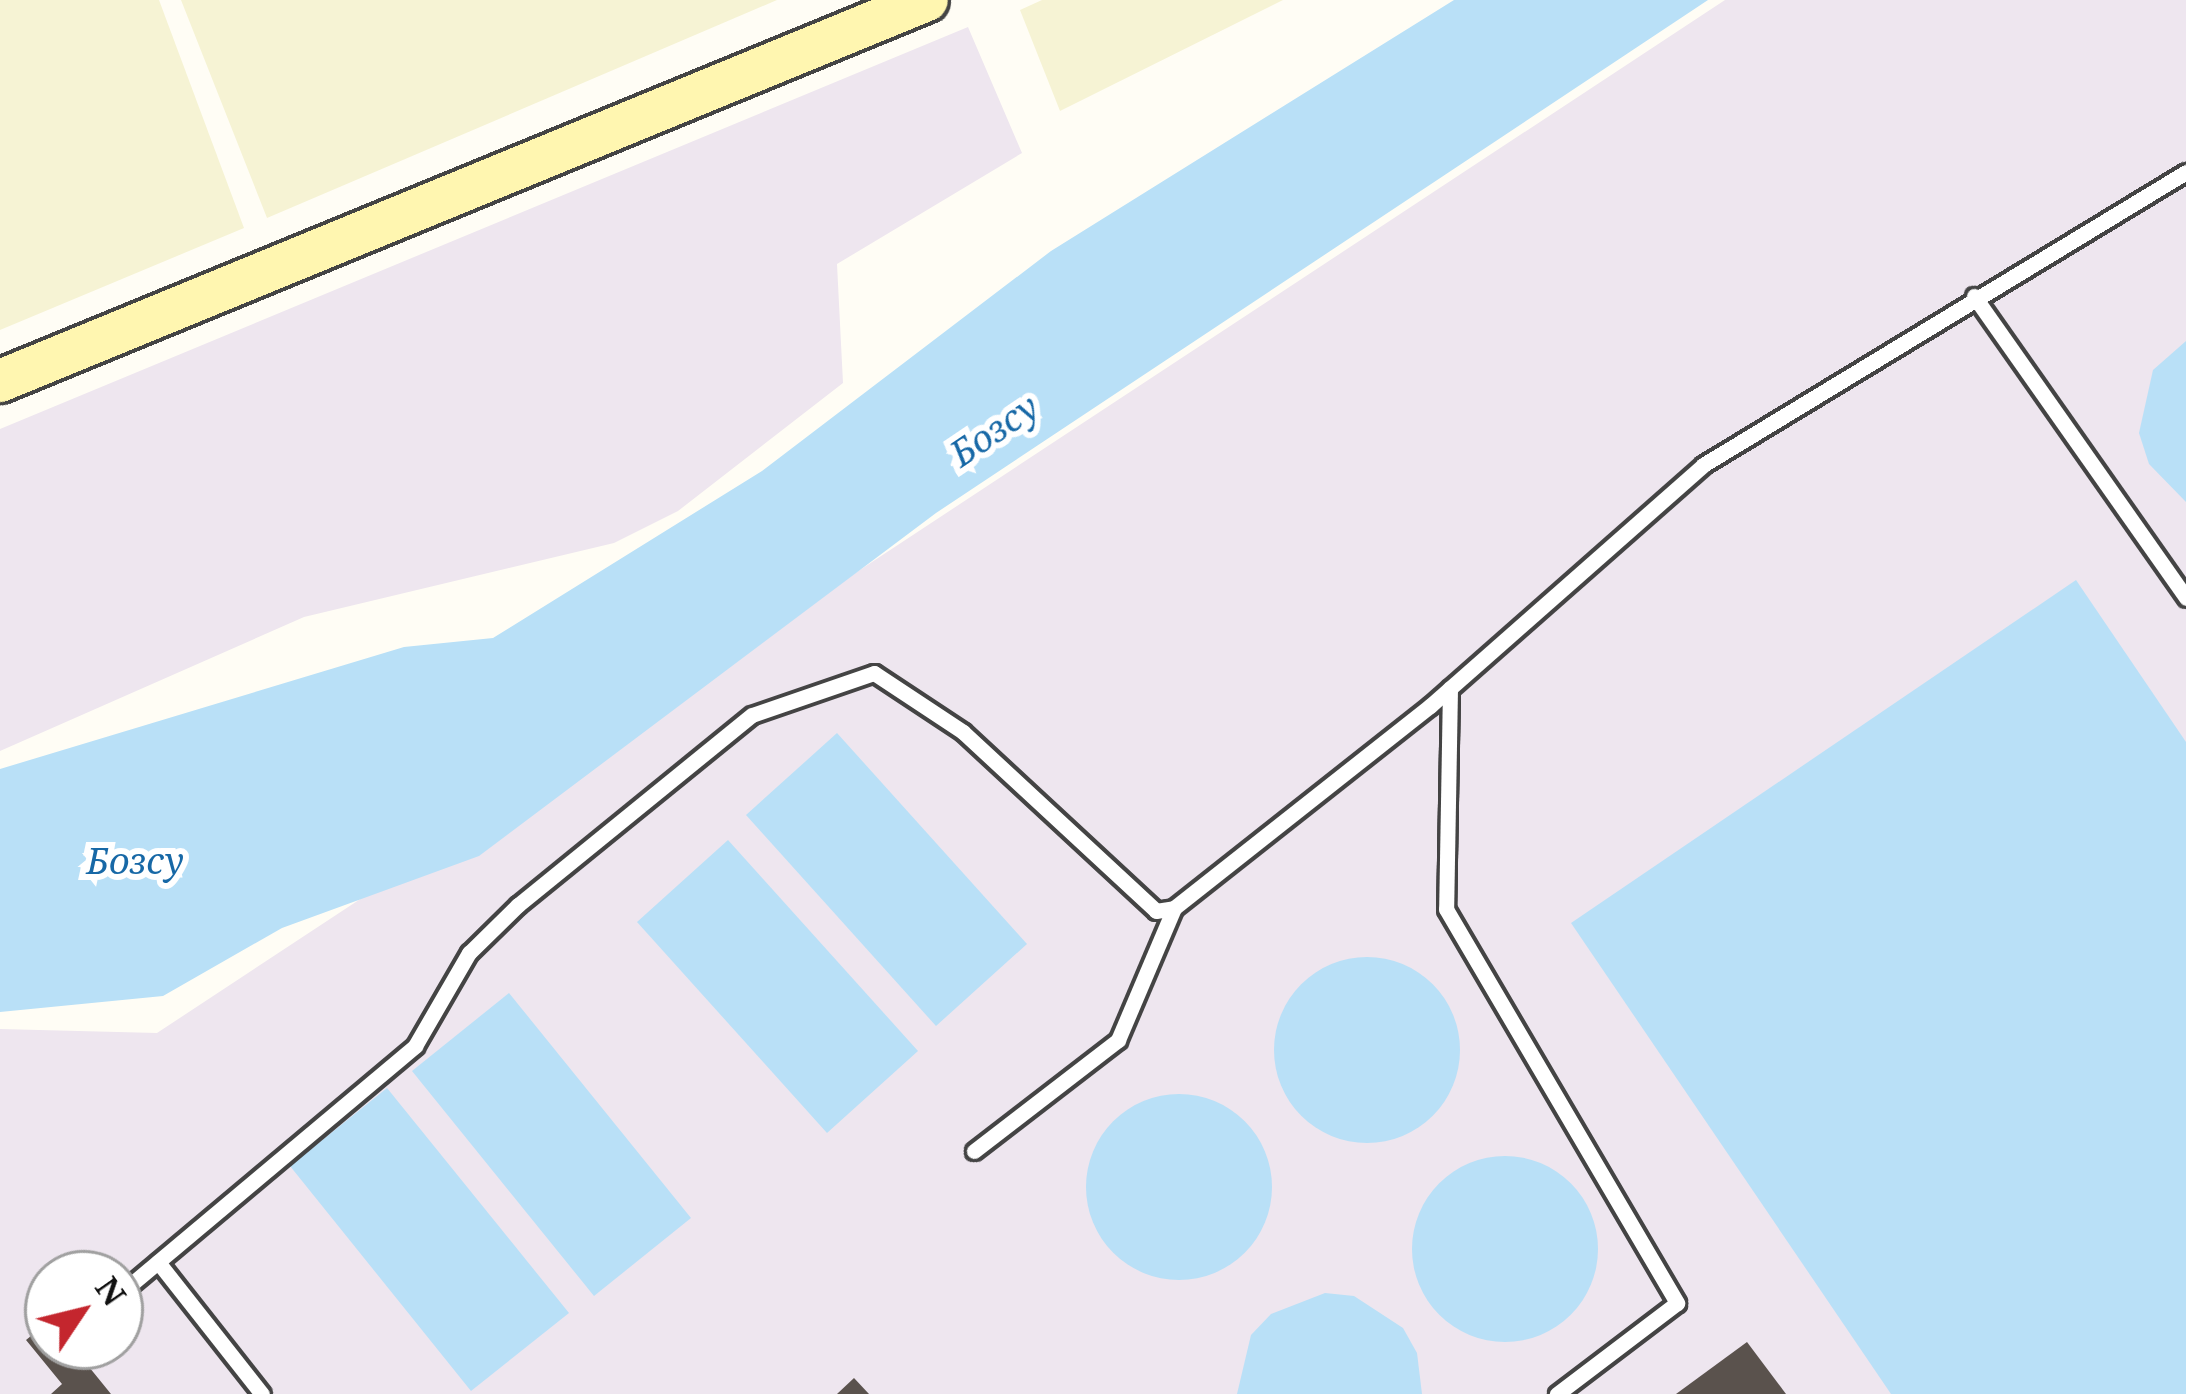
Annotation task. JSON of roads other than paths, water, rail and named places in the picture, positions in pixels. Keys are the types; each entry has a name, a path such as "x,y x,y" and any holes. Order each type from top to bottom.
{"main road":[{"path":"0,382 927,0"}],"lane":[{"path":"974,1151 1118,1040 1174,908 1450,688 1703,465 1974,296 2186,172"},
{"path":"1974,296 2186,598"},
{"path":"144,1274 416,1046 469,953 518,905 752,715 874,673 963,733 1156,911 1174,908"},
{"path":"1450,688 1446,909 1677,1303 1557,1394"},
{"path":"158,1262 262,1394"}],"water":[{"name":"Бозсу","path":"1454,0 1708,0 936,513 479,856 282,928 163,996 0,1012 0,769 404,647 493,638 762,471 1051,251"},
{"path":"2186,341 2186,502 2149,464 2139,433 2153,370"},
{"path":"2076,580 2186,742 2186,1394 1891,1394 1571,923"},
{"path":"837,733 1027,944 936,1026 746,815"},
{"path":"728,840 918,1051 827,1133 637,922"},
{"path":"1367,957 1403,964 1433,984 1453,1014 1460,1050 1453,1086 1433,1116 1403,1136 1367,1143 1331,1136 1301,1116 1281,1086 1274,1050 1281,1014 1301,984 1331,964"},
{"path":"509,993 691,1218 594,1296 412,1071"},
{"path":"387,1088 569,1313 471,1391 290,1166"},
{"path":"1179,1094 1215,1101 1245,1121 1265,1151 1272,1187 1265,1223 1245,1253 1215,1273 1179,1280 1143,1273 1113,1253 1093,1223 1086,1187 1093,1151 1113,1121 1143,1101"},
{"path":"1505,1156 1541,1163 1571,1183 1591,1213 1598,1249 1591,1285 1571,1315 1541,1335 1505,1342 1469,1335 1439,1315 1419,1285 1412,1249 1419,1213 1439,1183 1469,1163"},
{"path":"1325,1293 1354,1296 1403,1328 1417,1353 1422,1394 1237,1394 1251,1335 1271,1314"}]}
